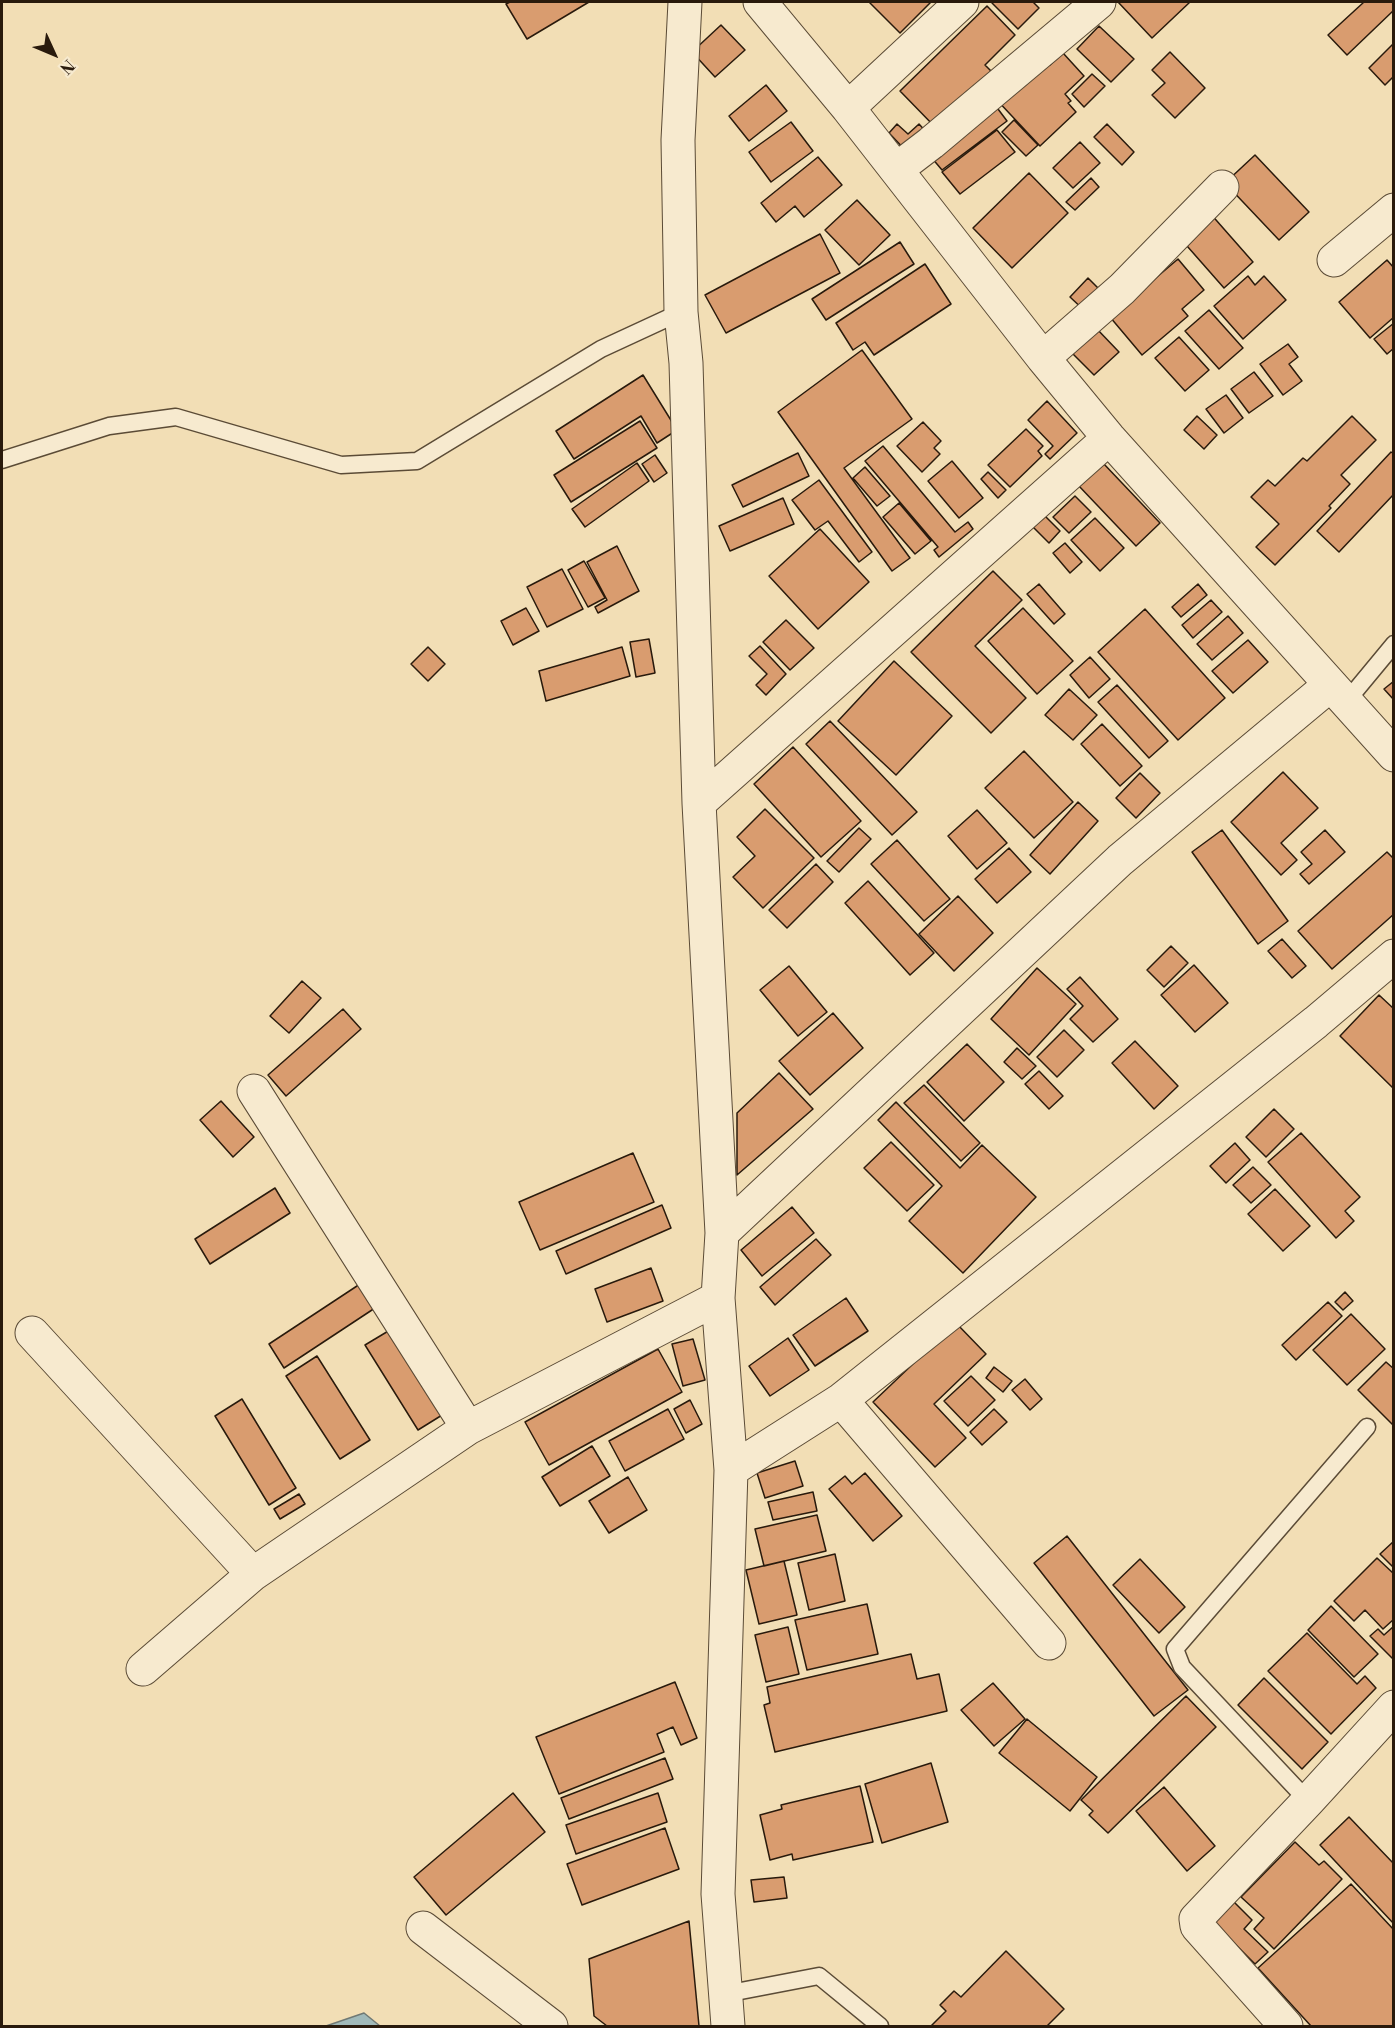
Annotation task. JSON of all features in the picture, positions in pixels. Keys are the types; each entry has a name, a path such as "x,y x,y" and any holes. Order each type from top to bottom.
{"street":[{"path":"684,2 678,140 681,312 686,363 699,803 722,1233 718,1298 731,1470 718,1894 728,2026"},
{"path":"760,2 897,169 1043,358 1109,438 1394,754"},
{"path":"848,108 962,2"},
{"path":"897,169 1099,2"},
{"path":"1043,358 1122,289 1222,187"},
{"path":"1334,260 1394,210"},
{"path":"699,803 1109,438"},
{"path":"722,1233 1120,860 1338,694"},
{"path":"731,1470 841,1400 1394,957"},
{"path":"254,1091 468,1428"},
{"path":"143,1669 253,1574 468,1428 718,1298"},
{"path":"33,1333 253,1574"},
{"path":"841,1400 1049,1643"},
{"path":"1286,2026 1197,1926 1196,1919 1308,1802 1394,1707"},
{"path":"423,1928 551,2026"}],"lane":[{"path":"2,460 109,426 176,417 341,465 417,461 601,349 681,312"},
{"path":"1338,694 1394,644"},
{"path":"1308,1802 1182,1667 1175,1649 1367,1427"},
{"path":"725,1994 819,1976 880,2026"}],"water":[{"path":"364,2013 380,2026 326,2026"}],"building":[{"path":"510,2 589,2 527,39 506,4"},
{"path":"869,2 931,2 900,33"},
{"path":"1033,2 1039,8 1018,29 992,3"},
{"path":"1118,2 1190,2 1152,38"},
{"path":"1364,2 1394,2 1394,10 1347,55 1328,35"},
{"path":"987,6 1015,35 985,65 994,74 937,129 900,91"},
{"path":"721,25 745,50 715,77 692,52"},
{"path":"1099,26 1134,59 1111,82 1077,49"},
{"path":"1394,43 1394,76 1385,85 1369,68"},
{"path":"1170,52 1205,88 1175,118 1152,95 1165,83 1152,70"},
{"path":"1063,53 1084,76 1065,94 1071,101 1068,103 1076,112 1040,146 995,98 1040,54 1050,65"},
{"path":"1092,74 1105,86 1084,107 1072,94"},
{"path":"766,85 787,111 749,141 729,116"},
{"path":"992,101 1007,121 942,170 926,151"},
{"path":"1014,120 1038,145 1026,156 1002,132"},
{"path":"791,122 813,151 771,182 749,152"},
{"path":"897,124 908,134 919,124 929,135 909,154 889,133"},
{"path":"1107,124 1134,152 1122,165 1094,137"},
{"path":"997,130 1015,152 960,194 942,172"},
{"path":"1080,142 1100,163 1073,188 1053,168"},
{"path":"1255,155 1309,212 1279,240 1225,183"},
{"path":"818,157 842,185 804,217 795,206 776,222 761,203"},
{"path":"1029,173 1068,213 1012,268 973,228"},
{"path":"1091,178 1099,187 1075,210 1066,202"},
{"path":"857,200 890,235 859,265 825,230"},
{"path":"1209,212 1253,262 1224,288 1180,238"},
{"path":"820,234 840,273 726,333 705,295"},
{"path":"900,242 914,264 826,320 812,299"},
{"path":"1178,259 1204,290 1182,309 1188,316 1142,355 1110,317"},
{"path":"1387,260 1394,268 1394,317 1370,338 1339,302"},
{"path":"925,264 951,304 874,355 865,342 853,350 836,323"},
{"path":"1248,276 1255,285 1264,276 1286,300 1243,339 1214,306"},
{"path":"1088,278 1103,293 1086,312 1070,297"},
{"path":"1209,310 1243,348 1219,369 1185,331"},
{"path":"1394,323 1394,348 1387,354 1374,339"},
{"path":"1096,328 1119,352 1094,375 1071,352"},
{"path":"1179,337 1209,370 1185,391 1155,358"},
{"path":"1288,344 1298,357 1289,364 1302,381 1283,395 1260,364"},
{"path":"862,350 912,419 844,468 910,558 892,571 778,412"},
{"path":"1254,372 1273,396 1249,413 1231,389"},
{"path":"643,375 677,430 657,443 641,416 574,459 556,431"},
{"path":"1226,395 1243,418 1224,433 1206,409"},
{"path":"1047,401 1077,433 1050,459 1045,454 1053,446 1028,420"},
{"path":"1197,416 1217,435 1204,449 1184,430"},
{"path":"1352,416 1376,440 1341,475 1350,484 1329,506 1331,508 1275,565 1256,547 1279,524 1251,497 1268,480 1275,486 1303,458 1307,461"},
{"path":"640,421 657,448 571,502 554,475"},
{"path":"923,422 941,441 934,448 940,454 922,472 897,446"},
{"path":"1026,429 1043,446 1038,451 1042,456 1010,487 988,465"},
{"path":"883,446 955,532 968,522 973,529 939,557 934,550 938,547 865,461"},
{"path":"1391,452 1394,454 1394,494 1339,552 1317,531"},
{"path":"798,453 809,476 743,507 732,485"},
{"path":"655,455 667,473 654,482 642,464"},
{"path":"952,461 983,498 959,518 928,481"},
{"path":"637,463 649,481 585,527 572,509"},
{"path":"1103,463 1160,523 1136,546 1078,485"},
{"path":"865,467 890,496 877,506 853,478"},
{"path":"988,472 1006,490 998,498 981,479"},
{"path":"819,480 872,552 859,562 828,521 815,530 792,500"},
{"path":"1075,496 1091,512 1069,533 1053,517"},
{"path":"783,498 794,524 730,551 719,526"},
{"path":"899,503 931,541 915,554 883,517"},
{"path":"1038,509 1060,531 1049,543 1026,520"},
{"path":"1095,518 1124,548 1100,571 1071,540"},
{"path":"820,529 869,582 818,629 769,576"},
{"path":"1065,543 1082,562 1070,573 1053,553"},
{"path":"617,546 639,591 598,613 595,607 607,600 587,562"},
{"path":"584,561 605,598 588,607 568,570"},
{"path":"562,569 583,609 547,627 527,587"},
{"path":"993,571 1022,600 975,646 1026,698 991,733 911,652"},
{"path":"1039,584 1065,614 1054,624 1027,594"},
{"path":"1198,584 1207,595 1181,617 1172,607"},
{"path":"1211,600 1222,612 1193,638 1182,625"},
{"path":"526,608 539,631 513,645 501,621"},
{"path":"1023,608 1073,661 1037,694 988,641"},
{"path":"1145,609 1225,698 1178,740 1098,652"},
{"path":"1228,616 1243,633 1212,660 1197,644"},
{"path":"786,620 814,648 790,670 763,642"},
{"path":"649,639 655,673 636,677 630,642"},
{"path":"1248,640 1268,662 1233,693 1212,671"},
{"path":"760,646 786,674 766,695 756,685 767,674 749,656"},
{"path":"428,647 445,664 428,681 411,664"},
{"path":"622,647 630,676 546,701 539,671"},
{"path":"1090,657 1110,679 1089,698 1070,675"},
{"path":"894,661 952,716 896,775 838,721"},
{"path":"1394,681 1394,700 1384,689"},
{"path":"1117,685 1168,741 1149,758 1098,702"},
{"path":"1069,689 1097,715 1073,740 1045,715"},
{"path":"830,721 917,812 892,835 806,744"},
{"path":"1102,724 1142,766 1120,786 1081,744"},
{"path":"793,747 861,821 821,857 754,784"},
{"path":"1024,751 1073,802 1034,838 985,788"},
{"path":"1283,772 1318,808 1281,843 1297,860 1281,875 1231,822"},
{"path":"1140,773 1160,793 1136,818 1116,798"},
{"path":"1078,802 1098,821 1050,874 1030,855"},
{"path":"765,809 814,858 763,908 733,877 755,856 737,837"},
{"path":"977,810 1007,843 977,869 948,836"},
{"path":"859,828 871,839 839,872 827,861"},
{"path":"1222,830 1288,921 1258,944 1192,852"},
{"path":"1325,830 1345,852 1309,884 1300,874 1312,864 1301,852"},
{"path":"897,840 950,899 924,921 871,864"},
{"path":"1009,848 1031,872 997,903 975,879"},
{"path":"1387,852 1394,859 1394,914 1332,969 1298,931"},
{"path":"816,864 833,882 787,928 769,910"},
{"path":"868,881 934,953 910,975 845,903"},
{"path":"958,896 993,933 954,971 919,934"},
{"path":"1282,939 1306,966 1292,978 1268,951"},
{"path":"1171,946 1188,963 1164,987 1147,970"},
{"path":"1194,965 1228,1003 1195,1032 1161,995"},
{"path":"789,966 827,1012 798,1036 760,990"},
{"path":"1037,968 1076,1004 1029,1055 991,1019"},
{"path":"1080,977 1118,1019 1093,1042 1070,1019 1083,1006 1067,989"},
{"path":"302,981 321,998 289,1033 270,1016"},
{"path":"1379,995 1394,1009 1394,1089 1340,1036"},
{"path":"343,1009 361,1029 286,1096 268,1075"},
{"path":"833,1013 863,1048 810,1095 779,1061"},
{"path":"1064,1030 1084,1050 1057,1077 1037,1057"},
{"path":"1135,1041 1178,1086 1154,1109 1112,1063"},
{"path":"967,1044 1004,1082 964,1121 927,1082"},
{"path":"1017,1048 1036,1066 1022,1079 1004,1062"},
{"path":"1039,1071 1063,1096 1049,1109 1025,1084"},
{"path":"779,1073 813,1109 737,1175 737,1113"},
{"path":"924,1085 980,1143 961,1161 904,1103"},
{"path":"221,1101 254,1137 233,1157 200,1120"},
{"path":"896,1102 960,1168 982,1145 1036,1197 963,1273 909,1221 942,1186 878,1120"},
{"path":"1274,1109 1294,1129 1266,1157 1246,1137"},
{"path":"1301,1133 1360,1197 1345,1211 1354,1221 1336,1238 1268,1162"},
{"path":"891,1142 934,1185 907,1211 864,1168"},
{"path":"1235,1143 1250,1160 1226,1183 1210,1166"},
{"path":"633,1153 654,1202 540,1250 519,1202"},
{"path":"1253,1167 1271,1185 1251,1203 1233,1185"},
{"path":"275,1188 290,1213 210,1264 195,1239"},
{"path":"1275,1189 1310,1226 1283,1251 1248,1214"},
{"path":"662,1205 671,1228 566,1274 556,1251"},
{"path":"792,1207 814,1233 762,1276 741,1250"},
{"path":"816,1239 831,1255 775,1305 760,1287"},
{"path":"651,1268 663,1301 607,1322 595,1289"},
{"path":"360,1284 375,1308 284,1368 269,1344"},
{"path":"1345,1292 1353,1301 1343,1310 1335,1302"},
{"path":"846,1298 868,1331 815,1366 793,1335"},
{"path":"1328,1302 1342,1316 1296,1360 1282,1345"},
{"path":"1351,1314 1385,1349 1347,1385 1313,1350"},
{"path":"956,1323 986,1354 934,1404 966,1438 935,1467 873,1402"},
{"path":"395,1327 447,1412 418,1430 365,1345"},
{"path":"788,1338 809,1370 770,1396 749,1366"},
{"path":"693,1339 705,1380 683,1386 672,1344"},
{"path":"658,1349 682,1392 549,1465 525,1422"},
{"path":"317,1356 370,1440 340,1459 286,1376"},
{"path":"1386,1362 1394,1369 1394,1426 1358,1390"},
{"path":"994,1367 1012,1381 1003,1392 986,1378"},
{"path":"971,1376 995,1400 968,1426 944,1401"},
{"path":"1025,1379 1042,1399 1030,1410 1012,1390"},
{"path":"242,1399 296,1488 269,1505 215,1416"},
{"path":"690,1400 702,1424 686,1433 674,1409"},
{"path":"668,1409 684,1439 625,1471 609,1441"},
{"path":"994,1409 1007,1422 982,1445 970,1432"},
{"path":"592,1446 610,1476 560,1506 542,1477"},
{"path":"795,1461 803,1486 765,1498 757,1473"},
{"path":"865,1473 902,1516 873,1541 829,1489 845,1476 852,1484"},
{"path":"628,1477 647,1510 609,1533 589,1501"},
{"path":"813,1492 817,1511 773,1520 768,1502"},
{"path":"299,1494 305,1504 280,1519 274,1509"},
{"path":"817,1515 826,1551 764,1566 755,1529"},
{"path":"1067,1536 1188,1690 1154,1716 1034,1563"},
{"path":"1394,1541 1394,1568 1380,1554"},
{"path":"835,1554 845,1601 809,1610 798,1563"},
{"path":"1377,1558 1394,1574 1394,1619 1383,1629 1365,1610 1354,1621 1334,1601"},
{"path":"1140,1559 1185,1607 1159,1633 1113,1585"},
{"path":"784,1561 797,1615 759,1624 746,1570"},
{"path":"867,1604 878,1654 807,1670 795,1620"},
{"path":"1331,1606 1378,1654 1354,1677 1308,1630"},
{"path":"1394,1626 1394,1660 1370,1636 1378,1629 1384,1635"},
{"path":"788,1627 799,1674 766,1682 755,1635"},
{"path":"1307,1633 1357,1684 1365,1676 1376,1688 1331,1734 1268,1671"},
{"path":"911,1654 917,1679 939,1674 947,1711 775,1752 764,1705 770,1703 767,1687"},
{"path":"1264,1678 1328,1742 1302,1769 1238,1705"},
{"path":"675,1682 697,1738 681,1745 673,1727 657,1734 664,1752 559,1794 536,1737"},
{"path":"993,1683 1025,1719 994,1746 961,1710"},
{"path":"1186,1696 1216,1727 1108,1833 1089,1815 1093,1811 1081,1800"},
{"path":"1027,1719 1097,1777 1070,1811 999,1753"},
{"path":"665,1758 673,1779 569,1819 561,1798"},
{"path":"931,1763 948,1822 882,1843 865,1784"},
{"path":"860,1786 873,1842 793,1860 792,1854 770,1860 760,1815 782,1809 781,1805"},
{"path":"1164,1787 1215,1846 1187,1871 1136,1811"},
{"path":"513,1793 545,1832 446,1915 414,1877"},
{"path":"658,1793 667,1822 576,1854 566,1825"},
{"path":"1349,1817 1394,1864 1394,1924 1320,1845"},
{"path":"665,1828 679,1869 582,1905 567,1864"},
{"path":"1295,1842 1319,1865 1324,1861 1342,1879 1274,1949 1254,1929 1264,1918 1241,1897"},
{"path":"784,1877 787,1898 754,1902 751,1880"},
{"path":"1351,1884 1394,1930 1394,2026 1311,2026 1258,1968"},
{"path":"1232,1900 1252,1920 1244,1929 1268,1952 1255,1964 1211,1920"},
{"path":"689,1921 699,2026 607,2026 594,2016 589,1959"},
{"path":"1006,1951 1064,2009 1047,2026 931,2026 946,2011 940,2005 954,1991 961,1997"}]}
